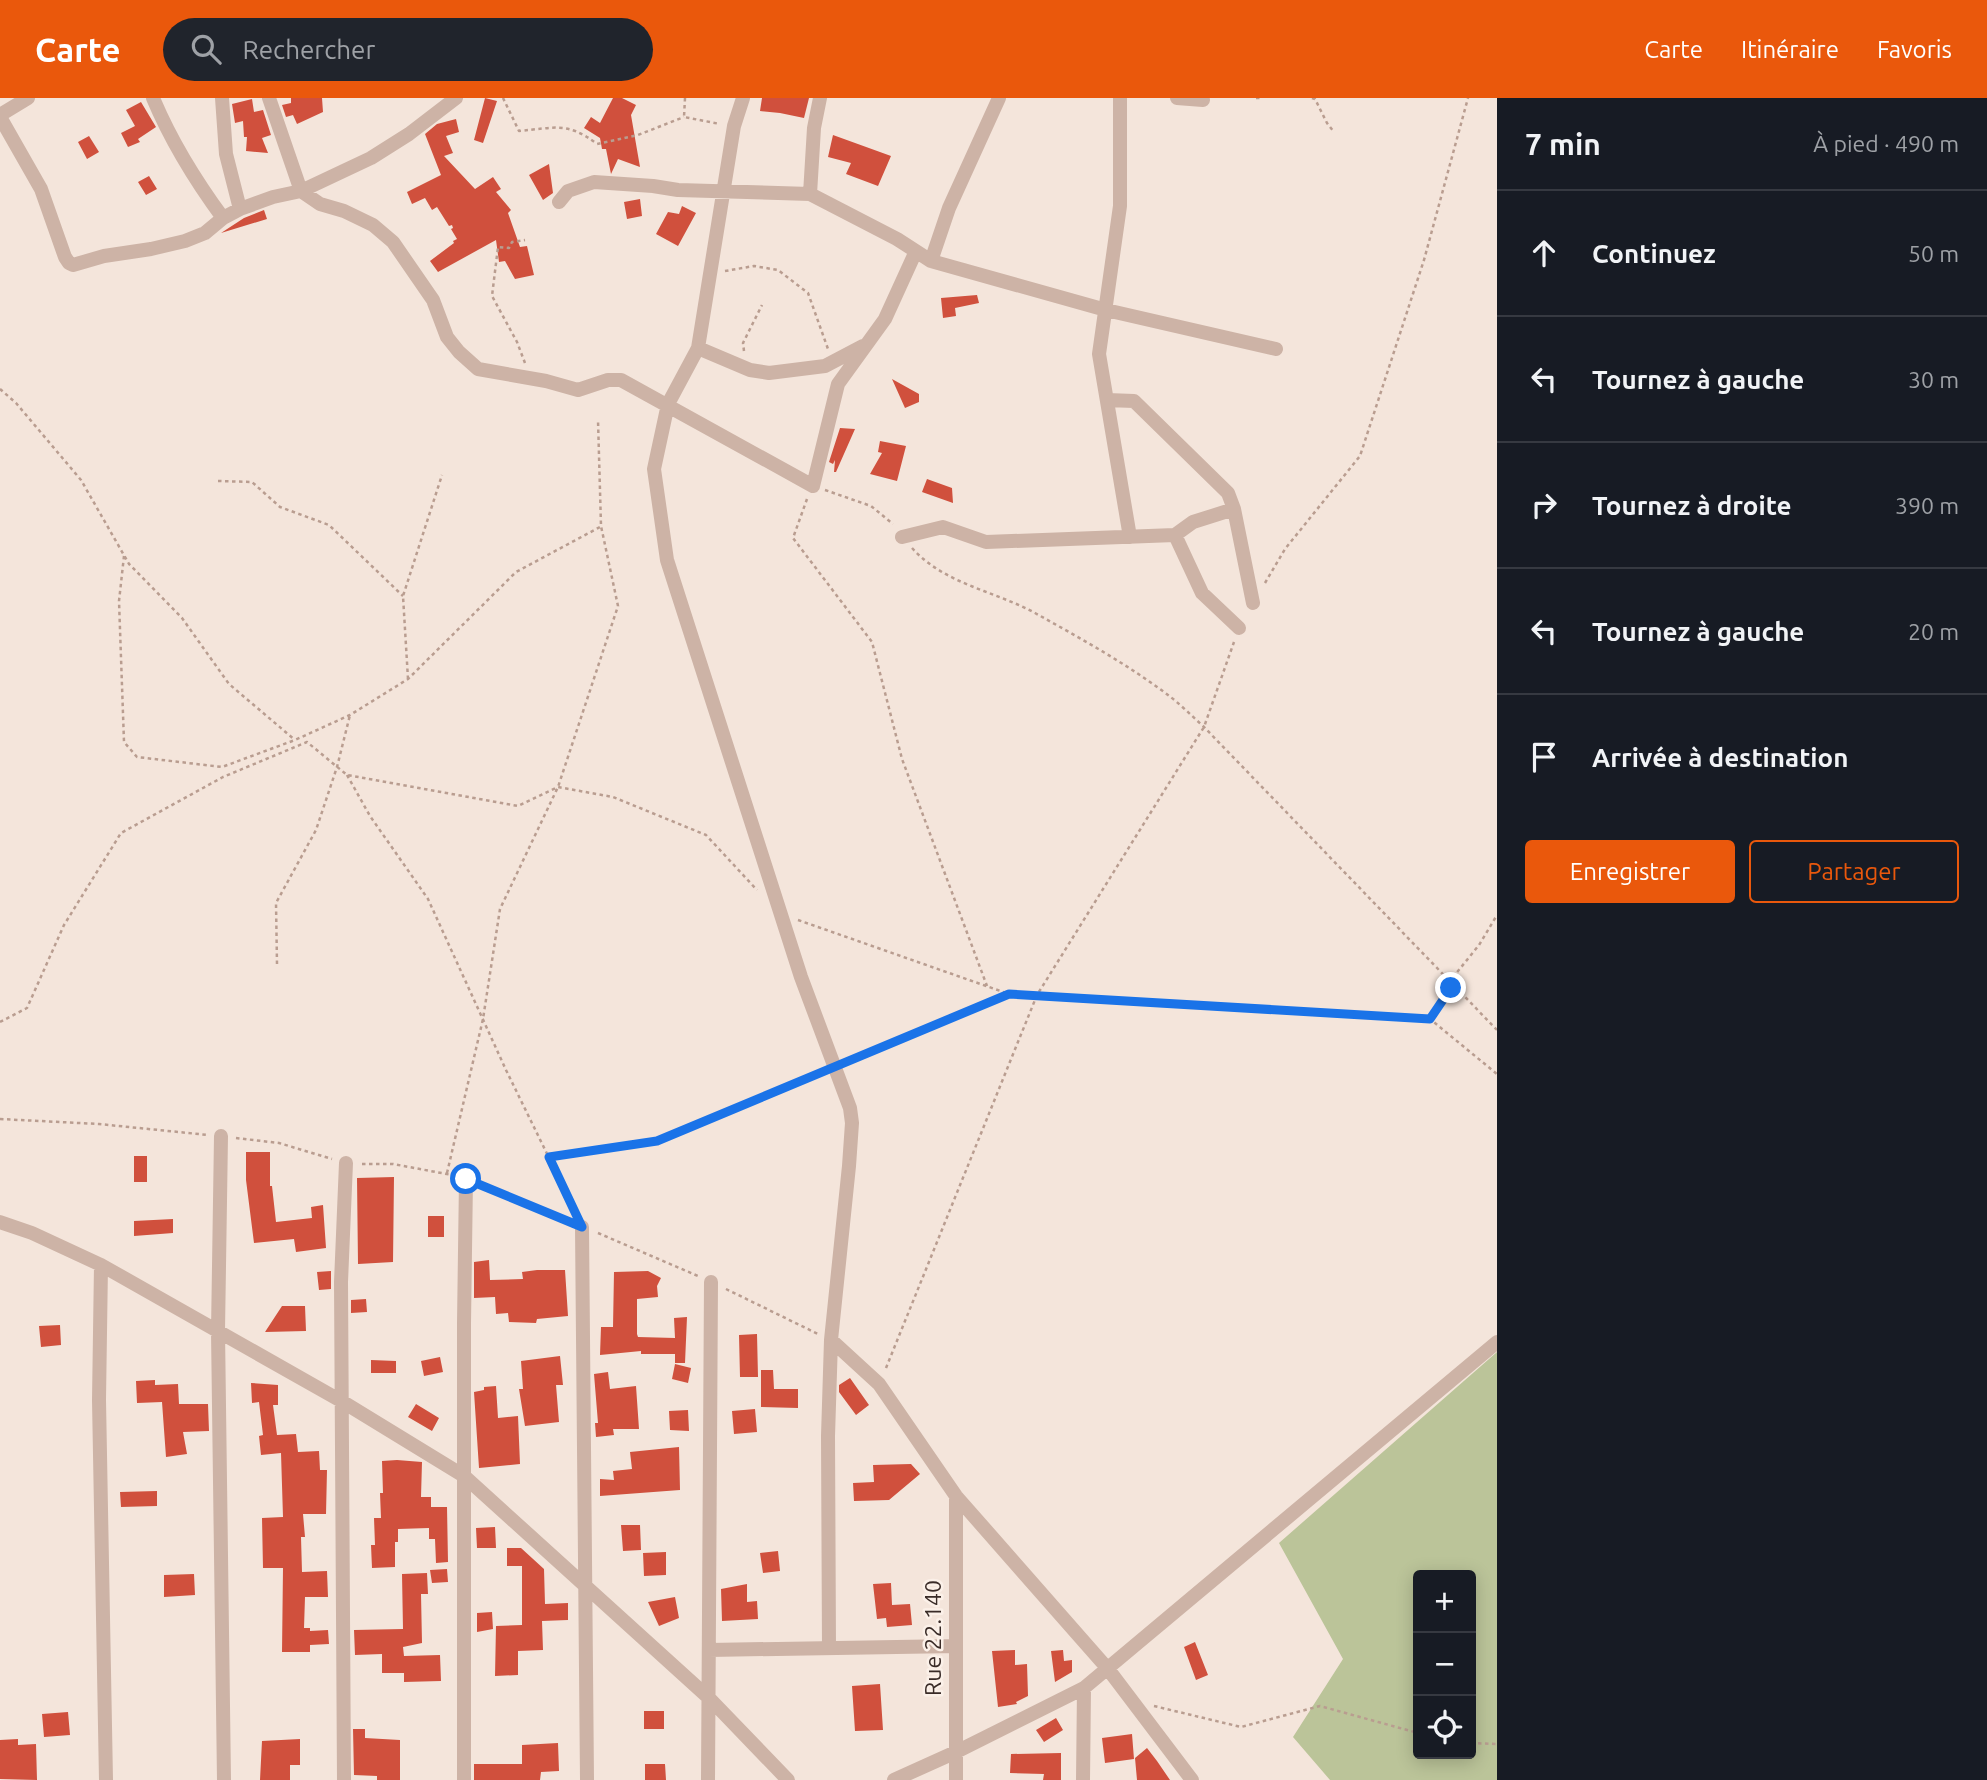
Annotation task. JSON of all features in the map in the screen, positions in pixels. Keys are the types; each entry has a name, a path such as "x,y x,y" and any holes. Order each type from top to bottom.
{"street":[{"path":"28,98 0,116 41,189 65,257 71,264 185,241 205,233 223,218 240,209 273,197 301,191 371,158 409,134 456,98"},
{"path":"153,98 180,153 223,218"},
{"path":"222,98 226,154 240,209"},
{"path":"269,98 301,191 320,204 344,211 373,225 393,242 433,300 447,337 478,369 546,381 578,390 608,380 621,380 813,486 838,384 885,319 916,251"},
{"path":"743,98 734,126 698,348 668,404 654,469 667,560 801,977 850,1108 852,1123 831,1340 828,1436 829,1648"},
{"path":"810,194 814,128 820,98"},
{"path":"931,261 949,208 999,98"},
{"path":"1121,98 1120,206 1099,354 1130,537"},
{"path":"1177,98 1203,100"},
{"path":"559,202 568,191 594,182 678,190 810,194 931,261 1106,310 1276,349"},
{"path":"698,348 750,370 769,373 833,363 870,342"},
{"path":"1107,400 1134,401 1228,493 1234,509 1253,603"},
{"path":"902,537 943,527 986,542 1175,535 1194,522 1234,509"},
{"path":"1175,535 1202,593 1239,628"},
{"path":"221,1136 218,1331 224,1780"},
{"path":"344,1780 341,1282 346,1163"},
{"path":"464,1780 466,1179"},
{"path":"0,1222 32,1233 101,1265 343,1402 464,1476 709,1698 788,1780"},
{"path":"582,1227 587,1780"},
{"path":"101,1265 99,1400 106,1780"},
{"path":"708,1780 712,1282"},
{"path":"831,1340 879,1384 956,1496 1108,1669 1192,1780"},
{"path":"894,1780 1084,1688 1497,1342"},
{"name":"Rue 22.140","path":"956,1496 956,1780"},
{"path":"709,1650 956,1646"},
{"path":"1083,1780 1084,1688"}],"path":[{"path":"503,98 519,131 565,127 583,133 597,144 638,135 684,117 734,126"},
{"path":"684,117 685,98"},
{"path":"1256,98 1262,98"},
{"path":"1312,98 1334,132"},
{"path":"1253,603 1285,549 1360,456 1424,260 1468,98"},
{"path":"525,240 512,242 509,248 498,247 492,296 526,365"},
{"path":"712,268 725,271 754,266 778,270 807,293 833,363"},
{"path":"750,370 743,344 762,305"},
{"path":"0,389 16,403 81,480 129,564 182,618 229,684 295,740"},
{"path":"447,1173 483,1019 500,909 558,787 618,606 601,526 598,420"},
{"path":"408,679 403,596 442,475"},
{"path":"218,481 252,482 280,507 329,525 403,596"},
{"path":"987,986 902,759 872,642 793,538 813,486 871,506 890,519 916,553 944,573 1032,612 1168,695 1204,727 1497,1030"},
{"path":"124,556 119,601 124,742 137,757 222,767 295,740 350,715 408,679 516,572 601,526"},
{"path":"879,1384 1037,995 1204,727 1239,628"},
{"path":"276,964 276,903 316,830 350,715"},
{"path":"0,1022 27,1008 64,925 121,833 223,777 307,742 347,775 370,816 428,899 582,1227"},
{"path":"347,775 518,806 558,787 613,797 706,835 761,894"},
{"path":"780,913 1009,994 1430,1019 1497,1074"},
{"path":"1430,1019 1451,988 1450,981 1479,945 1497,915"},
{"path":"549,1157 657,1141 1009,994"},
{"path":"0,1119 99,1124 279,1143 346,1163 393,1164 447,1173 712,1282 831,1340"},
{"path":"1131,1700 1241,1727 1320,1706 1413,1732"},
{"path":"1476,1743 1497,1744"}],"green space":[{"path":"1497,1352 1497,1780 1330,1780 1293,1737 1343,1659 1279,1543"}],"building":[{"path":"291,98 322,98 323,112 297,124 293,115 286,117 282,105 291,103"},
{"path":"485,98 497,101 483,143 474,140"},
{"path":"613,98 622,98 636,105 631,115 640,167 618,159 611,174 606,149 602,149 600,138 584,128 591,117 600,123"},
{"path":"762,98 809,98 804,118 760,111"},
{"path":"252,99 254,112 263,110 271,135 262,138 268,153 246,151 247,137 244,137 243,121 235,123 232,104"},
{"path":"141,102 156,127 138,139 140,142 128,147 121,133 135,126 126,110"},
{"path":"456,119 459,132 446,136 453,153 444,156 475,189 493,177 501,189 496,192 511,210 508,213 520,247 527,246 534,275 515,279 505,261 499,262 496,240 438,272 430,261 457,239 451,229 452,225 449,226 437,207 432,210 425,198 412,204 407,192 441,175 425,134 437,124"},
{"path":"833,135 891,156 878,186 846,174 851,163 828,157"},
{"path":"89,136 99,152 87,159 78,142"},
{"path":"549,164 553,193 543,200 529,175"},
{"path":"149,176 157,189 146,195 138,182"},
{"path":"640,199 642,216 627,219 624,202"},
{"path":"682,206 696,213 678,246 656,234 668,212 679,214"},
{"path":"264,210 267,219 221,233 244,218"},
{"path":"977,295 979,303 955,308 956,316 943,318 941,298"},
{"path":"892,379 919,394 919,402 905,408"},
{"path":"840,428 855,429 834,472 835,460 833,464 829,462"},
{"path":"880,441 906,446 897,481 870,474 882,453 878,452"},
{"path":"927,479 952,488 953,503 922,492"},
{"path":"246,1152 270,1152 270,1186 276,1222 312,1218 311,1207 323,1205 326,1248 296,1252 294,1239 254,1243 246,1180"},
{"path":"134,1156 147,1156 147,1182 134,1182"},
{"path":"394,1177 393,1262 358,1264 357,1178"},
{"path":"428,1216 444,1216 444,1237 428,1237"},
{"path":"173,1219 173,1233 134,1236 134,1221"},
{"path":"489,1260 490,1280 523,1279 522,1272 537,1270 565,1270 568,1316 537,1319 536,1323 509,1322 508,1313 496,1314 495,1297 474,1298 474,1262"},
{"path":"331,1271 331,1289 319,1290 317,1272"},
{"path":"648,1271 661,1278 657,1286 658,1297 637,1299 638,1337 675,1338 674,1318 687,1317 685,1363 675,1363 675,1354 641,1354 641,1351 600,1355 601,1327 613,1327 614,1272"},
{"path":"366,1299 367,1312 351,1313 351,1300"},
{"path":"282,1306 305,1306 306,1331 265,1332"},
{"path":"60,1325 61,1345 41,1347 39,1326"},
{"path":"757,1334 758,1377 740,1377 739,1335"},
{"path":"560,1356 563,1385 556,1385 559,1422 525,1426 519,1389 523,1389 521,1361"},
{"path":"440,1357 443,1372 424,1376 421,1361"},
{"path":"371,1360 396,1361 396,1373 371,1373"},
{"path":"675,1364 691,1368 688,1383 672,1379"},
{"path":"761,1370 773,1370 774,1389 798,1389 798,1408 761,1407"},
{"path":"608,1372 610,1389 636,1386 639,1429 613,1429 614,1435 596,1437 595,1423 598,1423 594,1374"},
{"path":"850,1378 869,1405 856,1415 839,1392 839,1385"},
{"path":"155,1380 155,1385 178,1384 179,1404 208,1404 209,1431 183,1432 187,1454 166,1457 162,1402 137,1403 136,1381"},
{"path":"251,1383 278,1385 278,1405 273,1405 277,1435 296,1434 298,1452 319,1451 320,1470 327,1470 326,1514 303,1514 305,1537 301,1537 302,1572 327,1571 328,1597 305,1597 304,1628 310,1628 310,1631 328,1630 329,1644 310,1645 310,1652 282,1652 283,1568 263,1568 262,1518 283,1517 281,1453 261,1455 259,1436 263,1435 259,1402 252,1403"},
{"path":"496,1386 498,1418 518,1416 520,1464 479,1468 474,1392 484,1390 484,1387"},
{"path":"416,1404 439,1418 432,1431 408,1417"},
{"path":"755,1409 757,1432 734,1434 732,1411"},
{"path":"688,1410 689,1431 670,1430 669,1411"},
{"path":"679,1447 680,1490 600,1496 600,1479 614,1480 613,1471 632,1469 630,1452"},
{"path":"382,1461 422,1462 421,1497 431,1497 431,1507 447,1507 448,1562 436,1563 435,1539 429,1539 429,1528 398,1529 395,1567 372,1568 374,1518 381,1518"},
{"path":"911,1464 920,1474 889,1500 854,1501 853,1483 874,1482 873,1465"},
{"path":"157,1491 157,1506 121,1507 120,1492"},
{"path":"621,1525 640,1525 641,1550 623,1551"},
{"path":"495,1527 496,1548 477,1548 476,1528"},
{"path":"507,1548 521,1548 544,1569 545,1604 568,1603 568,1620 542,1621 543,1650 518,1651 518,1675 495,1676 496,1626 522,1625 522,1566 507,1566"},
{"path":"778,1551 780,1571 763,1573 760,1553"},
{"path":"666,1552 666,1575 644,1576 643,1553"},
{"path":"447,1569 448,1582 432,1583 430,1570"},
{"path":"427,1573 428,1594 421,1594 422,1643 403,1647 404,1656 440,1655 441,1681 404,1682 404,1673 382,1673 382,1654 355,1655 354,1630 403,1629 402,1574"},
{"path":"194,1574 195,1595 164,1597 164,1575"},
{"path":"891,1583 892,1605 910,1604 912,1625 887,1627 886,1618 877,1619 873,1584"},
{"path":"747,1584 747,1602 757,1601 758,1619 722,1621 721,1589"},
{"path":"675,1597 679,1618 659,1626 648,1602"},
{"path":"492,1612 493,1629 477,1632 477,1613"},
{"path":"1195,1642 1208,1675 1196,1680 1184,1647"},
{"path":"1015,1650 1015,1665 1027,1664 1028,1696 1016,1702 1017,1704 998,1707 992,1651"},
{"path":"1063,1650 1064,1661 1072,1660 1072,1672 1055,1682 1051,1651"},
{"path":"880,1684 883,1730 855,1731 852,1686"},
{"path":"644,1711 664,1711 664,1729 644,1729"},
{"path":"68,1712 70,1735 44,1737 42,1714"},
{"path":"1056,1718 1063,1730 1044,1742 1036,1730"},
{"path":"353,1729 365,1729 365,1738 400,1740 400,1780 377,1780 377,1776 354,1775"},
{"path":"1132,1734 1134,1759 1105,1763 1102,1738"},
{"path":"18,1739 18,1745 36,1744 37,1780 0,1779 0,1740"},
{"path":"300,1739 300,1765 290,1765 290,1780 260,1780 262,1741"},
{"path":"558,1743 559,1771 541,1772 540,1780 474,1780 474,1764 522,1764 522,1745"},
{"path":"1147,1748 1170,1780 1137,1780 1135,1758"},
{"path":"1061,1753 1061,1780 1043,1780 1044,1774 1010,1773 1011,1754"},
{"path":"645,1764 665,1764 666,1780 645,1780"}],"route":[{"path":"466,1179 582,1227 549,1157 657,1141 1009,994 1430,1019 1451,988"}]}
